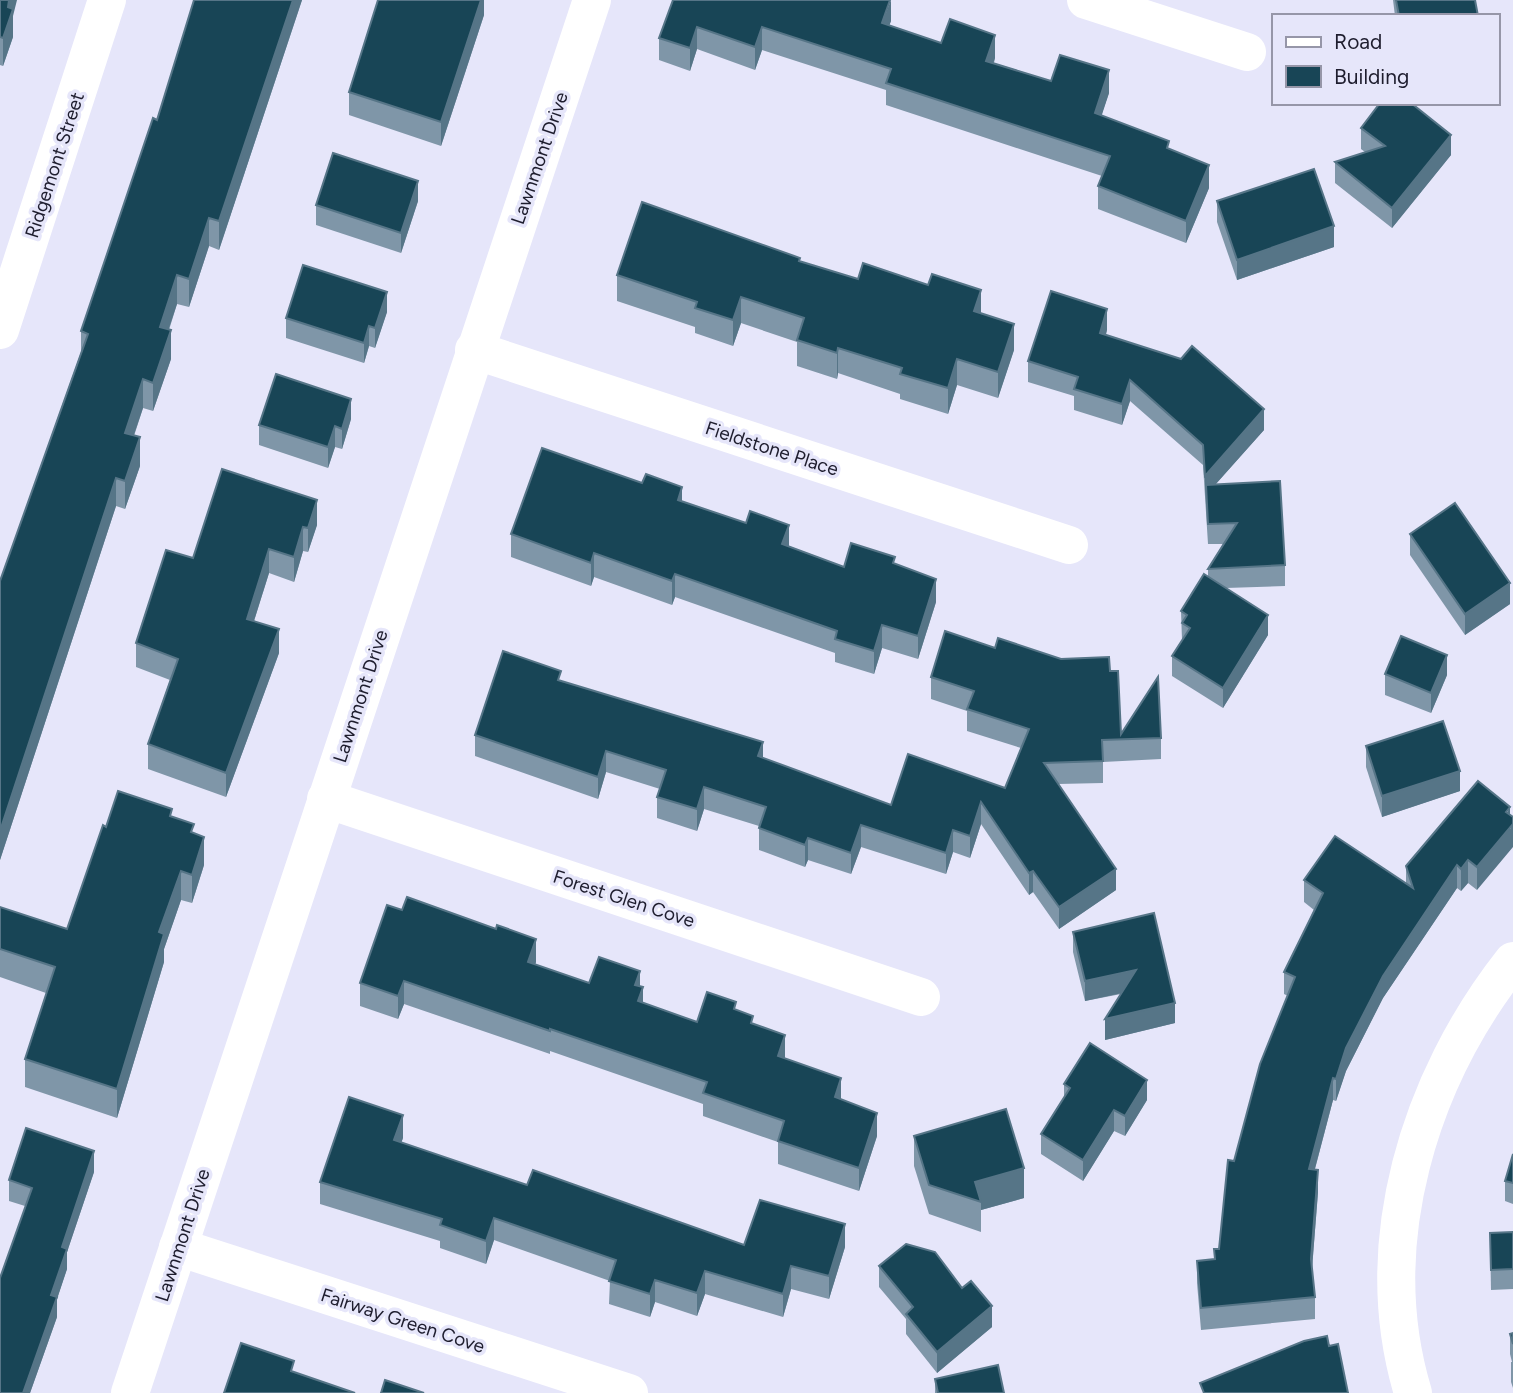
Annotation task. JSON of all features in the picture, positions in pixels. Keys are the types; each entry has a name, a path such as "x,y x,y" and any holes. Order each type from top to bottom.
{"street":[{"name":"Ridgemont Street","path":"0,330 107,0"},
{"name":"Lawnmont Drive","path":"130,1393 474,350 593,0"},
{"path":"1086,0 1247,52"},
{"name":"Fieldstone Place","path":"474,350 1069,545"},
{"name":"Forest Glen Cove","path":"326,799 921,997"},
{"path":"1413,1393 1407,1372 1397,1306 1398,1237 1408,1172 1454,1050 1513,961"},
{"name":"Fairway Green Cove","path":"178,1247 629,1393"}],"building":[{"path":"0,0 9,0 8,7 13,9 3,38 0,37"},
{"path":"194,0 293,0 219,221 209,218 189,279 177,275 160,327 171,330 153,383 143,379 125,433 140,437 125,481 116,478 0,831 0,581 88,334 81,331 153,118 157,120"},
{"path":"378,0 481,0 441,122 349,92"},
{"path":"673,0 890,0 882,23 941,43 950,19 995,35 986,61 1051,81 1060,55 1109,70 1095,113 1169,141 1167,148 1209,165 1186,221 1098,186 1110,156 886,83 891,69 762,27 755,47 697,27 690,48 659,38"},
{"path":"1396,0 1475,0 1478,14 1399,14"},
{"path":"1378,105 1414,105 1451,135 1392,208 1335,162 1385,146 1361,128"},
{"path":"333,153 418,181 401,233 316,205"},
{"path":"1314,169 1334,226 1237,260 1217,201"},
{"path":"642,202 800,258 799,261 858,279 863,263 928,285 932,274 981,290 974,311 1014,324 998,372 957,359 948,388 900,374 902,368 838,348 837,353 797,340 804,318 741,297 733,320 695,308 697,302 617,275"},
{"path":"303,265 387,292 375,328 369,326 364,343 286,318"},
{"path":"1051,291 1107,309 1100,333 1181,359 1192,346 1264,409 1205,476 1203,445 1130,380 1122,404 1074,389 1078,377 1028,361"},
{"path":"276,374 351,399 342,429 335,426 328,447 259,425"},
{"path":"542,448 642,483 646,474 682,487 678,500 746,523 750,511 789,525 782,544 844,567 851,543 895,557 893,563 936,579 918,636 882,625 874,651 835,639 837,631 675,574 672,581 594,553 591,563 511,534"},
{"path":"222,469 317,500 308,528 303,527 294,557 269,549 247,619 279,629 226,773 148,744 178,659 136,643 166,550 193,558"},
{"path":"1280,481 1285,565 1208,569 1237,523 1208,524 1206,485"},
{"path":"1455,503 1510,583 1465,614 1410,534"},
{"path":"1204,574 1268,615 1223,688 1172,656 1190,628 1182,623 1187,615 1181,611"},
{"path":"945,631 995,648 998,638 1061,659 1109,657 1110,671 1118,671 1121,734 1158,677 1161,738 1102,740 1103,761 1044,763 1116,869 1059,907 1033,871 1029,873 981,802 970,836 953,830 946,853 861,825 851,853 808,838 805,845 759,828 766,807 704,787 697,809 657,797 666,770 606,751 598,777 475,735 503,651 561,671 558,680 763,742 758,756 891,805 908,754 1005,788 1029,729 967,709 974,691 931,677"},
{"path":"1401,636 1447,655 1431,693 1385,674"},
{"path":"1443,721 1460,771 1382,796 1366,746"},
{"path":"1478,781 1510,807 1506,812 1513,817 1513,824 1477,867 1468,860 1461,869 1457,865 1383,976 1346,1048 1336,1079 1333,1078 1309,1169 1318,1170 1311,1259 1315,1297 1201,1308 1197,1261 1215,1259 1214,1249 1219,1249 1228,1160 1234,1161 1260,1064 1295,977 1284,972 1323,893 1304,880 1335,836 1413,888 1406,866"},
{"path":"118,791 172,809 170,816 194,824 191,832 204,837 192,875 181,871 159,932 164,934 117,1089 25,1059 55,967 0,949 0,907 67,929 103,825 106,827"},
{"path":"407,897 496,929 497,925 536,939 528,962 589,983 599,957 640,971 635,985 643,987 638,1001 697,1022 707,992 736,1002 734,1009 753,1016 751,1023 785,1035 778,1056 841,1078 835,1097 877,1113 859,1168 778,1141 784,1121 703,1093 707,1082 404,981 398,996 360,983 387,905 402,910"},
{"path":"1154,913 1175,1003 1105,1019 1136,970 1085,981 1073,932"},
{"path":"1090,1043 1147,1080 1125,1116 1114,1110 1083,1160 1041,1134 1070,1088 1064,1084"},
{"path":"349,1097 403,1115 394,1140 527,1185 533,1170 744,1245 760,1200 845,1224 829,1276 791,1266 783,1294 705,1271 697,1293 655,1280 650,1294 609,1281 616,1260 494,1218 486,1241 440,1225 442,1219 320,1182"},
{"path":"1006,1109 1024,1168 975,1182 981,1202 929,1185 914,1136"},
{"path":"26,1128 94,1151 62,1247 67,1249 51,1295 57,1297 23,1393 0,1393 0,1278 32,1188 9,1180"},
{"path":"1513,1154 1513,1183 1505,1181"},
{"path":"1513,1232 1513,1269 1491,1270 1490,1233"},
{"path":"906,1244 935,1252 962,1288 971,1281 992,1306 937,1352 906,1314 913,1307 879,1266"},
{"path":"1327,1336 1329,1346 1338,1344 1348,1393 1204,1393 1200,1383 1304,1341"},
{"path":"241,1343 294,1361 291,1371 355,1393 224,1393"},
{"path":"998,1365 1004,1393 938,1393 935,1379"},
{"path":"385,1380 424,1393 381,1393"}]}
